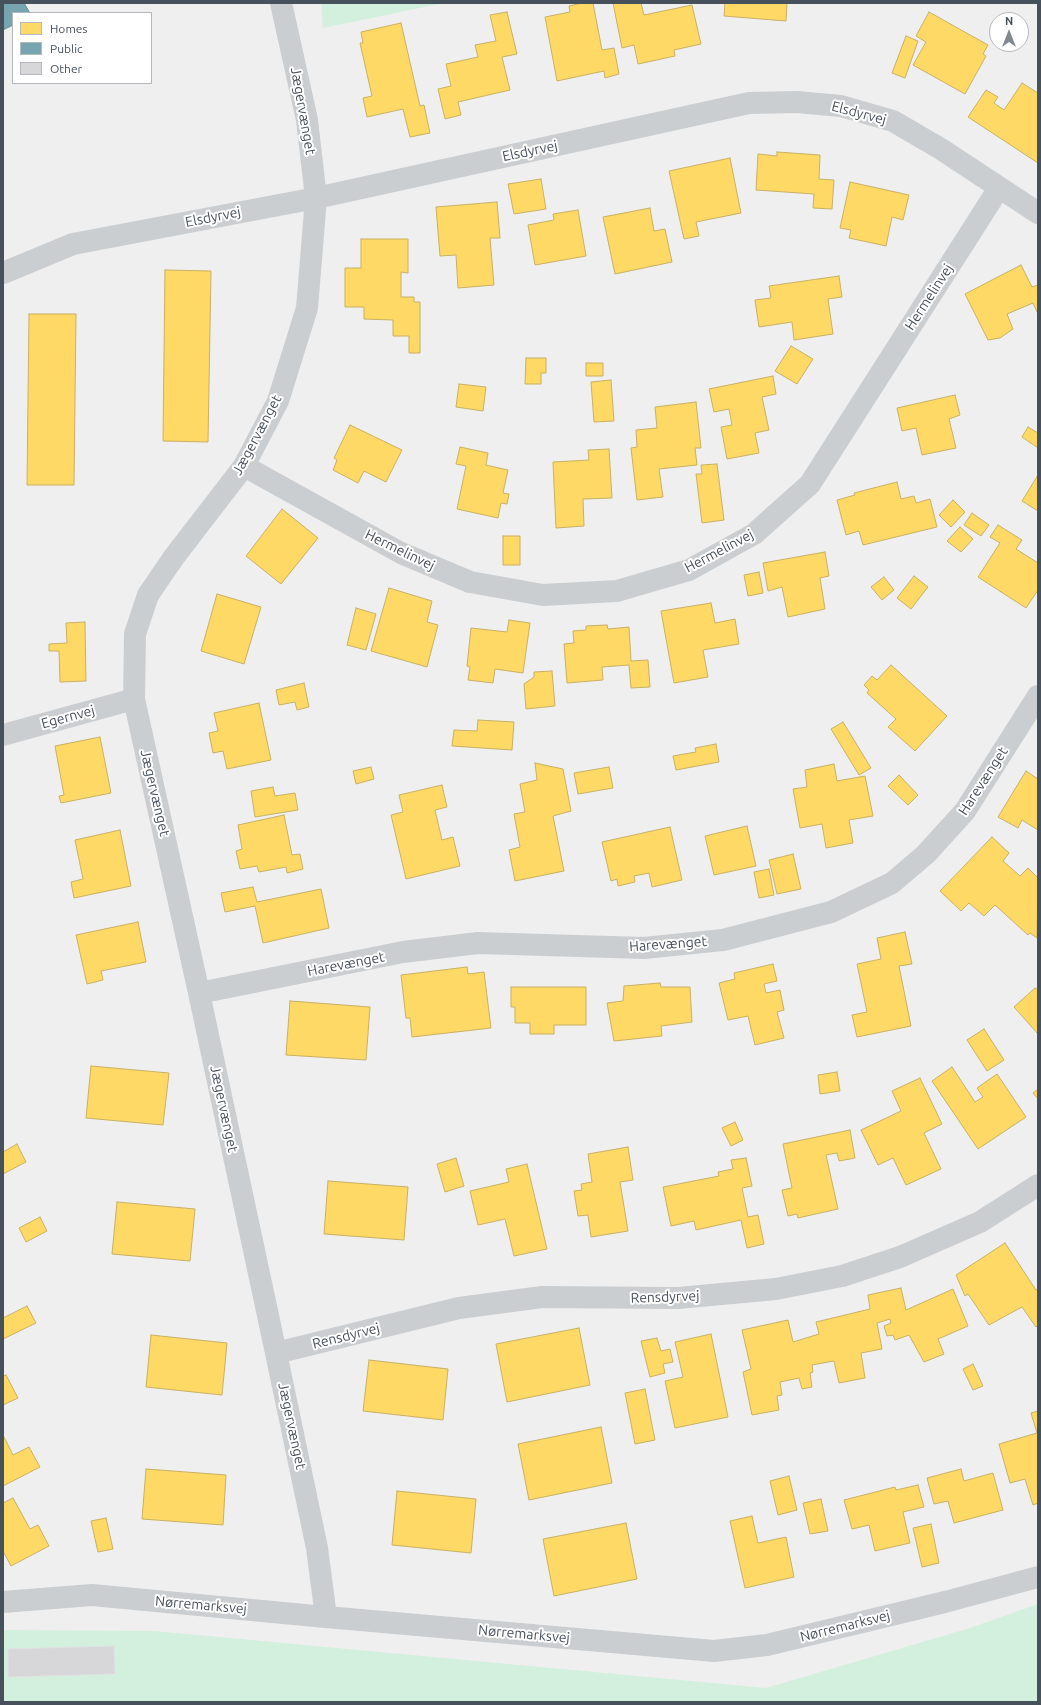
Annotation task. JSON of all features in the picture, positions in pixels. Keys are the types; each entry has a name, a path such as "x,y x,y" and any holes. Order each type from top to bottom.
{"street":[{"name":"Jægervænget","path":"281,3 307,120 316,198 307,308 278,401 244,466 174,557 148,595 135,634 134,699 200,993 317,1548 326,1617"},
{"name":"Elsdyrvej","path":"3,273 73,244 316,198 749,102 796,102 841,106 893,121 941,149 1038,213"},
{"name":"Hermelinvej","path":"244,466 401,553 470,582 543,595 617,590 689,570 754,534 810,484 999,188"},
{"name":"Harevænget","path":"200,993 404,952 471,944 550,944 644,948 723,940 831,912 892,882 926,854 965,811 1038,696"},
{"name":"Egernvej","path":"3,735 134,699"},
{"name":"Rensdyrvej","path":"276,1353 459,1308 542,1297 686,1297 776,1289 842,1276 900,1257 980,1222 1038,1185"},
{"name":"Nørremarksvej","path":"3,1602 92,1595 714,1651 767,1645 946,1602 1038,1577"}],"green space":[{"path":"321,3 444,3 323,28"},
{"path":"1038,1604 1038,1702 3,1702 3,1631 9,1630 155,1631 766,1688 970,1628"}],"building: Homes":[{"path":"582,3 593,3 602,50 614,48 619,74 605,78 604,71 557,81 545,17 570,12 569,6"},
{"path":"613,3 641,3 644,15 692,5 701,44 674,50 675,56 638,64 634,45 622,48"},
{"path":"725,3 787,3 786,21 724,16"},
{"path":"507,12 517,54 502,57 510,90 458,102 461,115 445,119 438,89 451,86 446,64 478,57 475,45 496,41 490,15"},
{"path":"929,12 988,45 983,54 986,56 965,94 913,65 926,42 916,36"},
{"path":"401,23 420,106 424,105 430,133 410,137 403,109 367,117 363,98 372,96 360,43 363,43 361,32"},
{"path":"906,36 918,41 905,78 892,73"},
{"path":"1022,83 1038,93 1038,163 968,117 986,90 998,97 994,103 1004,110"},
{"path":"777,152 820,155 819,179 834,180 832,209 813,208 814,194 756,190 758,154 777,156"},
{"path":"730,158 741,213 696,222 699,236 684,239 669,171"},
{"path":"541,179 546,209 514,214 508,184"},
{"path":"850,182 909,195 903,220 892,217 886,246 849,238 851,230 840,228"},
{"path":"497,202 500,238 490,238 494,285 458,288 456,255 440,256 436,207"},
{"path":"650,208 654,231 665,229 672,262 615,274 603,217"},
{"path":"578,210 586,256 535,265 528,225 554,220 553,214"},
{"path":"361,239 408,239 408,273 401,272 401,297 414,297 414,302 420,302 420,353 409,353 409,336 393,336 393,320 364,319 364,307 345,307 345,268 361,268"},
{"path":"1021,265 1032,287 1038,285 1038,314 1033,303 1007,314 1013,329 1000,338 988,340 965,294"},
{"path":"165,270 211,271 208,442 163,441"},
{"path":"839,276 842,297 828,299 833,334 794,340 792,322 759,327 755,300 771,298 769,286"},
{"path":"29,314 76,314 74,485 27,485"},
{"path":"791,346 813,359 797,384 775,371"},
{"path":"526,358 546,358 546,373 541,373 541,384 525,384"},
{"path":"586,363 603,363 603,376 586,376"},
{"path":"773,376 776,394 762,397 769,430 755,433 759,453 727,459 721,427 732,425 729,409 714,412 709,389"},
{"path":"611,380 614,421 594,422 591,382"},
{"path":"459,384 486,387 483,411 456,407"},
{"path":"955,395 960,415 949,419 956,448 922,455 916,428 902,431 897,408"},
{"path":"696,402 701,448 695,448 697,465 659,469 663,497 637,500 631,448 637,447 636,430 657,428 655,407"},
{"path":"350,425 402,450 386,482 364,471 358,483 333,470 337,460 334,458"},
{"path":"1028,427 1038,433 1038,448 1022,437"},
{"path":"460,447 488,453 486,465 508,470 503,493 509,494 507,504 501,503 498,518 457,509 466,466 456,464"},
{"path":"609,449 612,498 583,499 584,526 556,528 553,462 589,460 588,450"},
{"path":"717,464 724,520 702,523 696,474 702,474 701,465"},
{"path":"1038,475 1038,511 1022,501"},
{"path":"897,482 901,499 914,496 916,503 930,499 937,527 863,545 859,531 846,535 837,500 855,495 854,493"},
{"path":"953,500 965,512 951,527 939,515"},
{"path":"282,509 318,538 281,584 246,556"},
{"path":"972,513 989,525 981,536 964,525"},
{"path":"998,525 1022,540 1016,549 1038,563 1038,590 1026,608 978,577 1000,543 990,537"},
{"path":"960,527 973,539 961,552 947,541"},
{"path":"503,536 520,536 520,565 503,565"},
{"path":"825,552 829,576 820,578 825,609 788,617 782,587 768,591 763,563"},
{"path":"759,572 763,593 748,596 744,575"},
{"path":"914,576 928,587 911,609 897,598"},
{"path":"884,577 894,590 882,600 871,587"},
{"path":"389,588 432,601 427,622 438,625 427,667 371,651"},
{"path":"217,594 261,607 244,664 201,651"},
{"path":"711,603 715,623 735,619 739,644 703,650 708,677 674,683 661,611"},
{"path":"356,608 376,614 366,650 347,645"},
{"path":"509,620 530,623 523,673 495,669 493,683 468,680 470,667 467,666 471,628 507,632"},
{"path":"85,622 86,681 60,682 59,651 49,651 49,644 67,643 66,623"},
{"path":"607,625 608,629 629,627 631,661 648,660 650,687 631,688 629,665 602,667 603,680 567,683 564,644 574,643 573,631 586,630 586,626"},
{"path":"891,665 947,716 915,751 888,727 896,719 867,693 869,690 864,685 872,676 877,680"},
{"path":"552,671 555,706 526,709 524,684 534,677 534,672"},
{"path":"304,683 309,707 297,710 295,702 279,705 276,690"},
{"path":"259,703 271,760 227,769 223,751 213,753 209,733 218,731 214,713"},
{"path":"478,720 514,722 512,750 452,746 454,730 477,731"},
{"path":"843,722 871,768 859,775 831,729"},
{"path":"100,737 111,793 61,803 59,796 64,795 55,746"},
{"path":"716,744 719,762 676,770 673,756 696,752 695,748"},
{"path":"535,763 563,769 571,811 553,816 564,871 515,881 509,850 520,847 514,814 525,812 520,784 537,780"},
{"path":"834,764 837,781 865,776 873,816 849,820 853,843 826,848 822,824 800,828 793,789 807,787 805,770"},
{"path":"371,767 374,779 356,784 353,771"},
{"path":"609,767 613,788 578,794 574,773"},
{"path":"1026,771 1038,779 1038,830 1022,820 1018,828 998,817"},
{"path":"899,775 918,795 908,805 888,786"},
{"path":"442,785 447,807 435,810 442,840 453,837 460,866 406,879 391,815 403,812 399,795"},
{"path":"273,787 275,796 295,793 298,810 255,817 251,791"},
{"path":"284,815 292,855 300,854 303,869 287,873 286,867 259,872 257,866 240,869 236,851 242,849 238,825"},
{"path":"747,826 756,866 714,875 705,836"},
{"path":"670,827 682,880 652,887 649,873 634,876 635,882 618,886 617,879 611,881 602,842"},
{"path":"120,830 131,886 74,898 71,882 83,879 75,840"},
{"path":"992,837 1009,853 1003,861 1020,876 1028,868 1038,878 1037,938 1030,933 1028,935 995,905 984,916 969,903 961,911 940,891"},
{"path":"793,854 801,889 777,894 769,860"},
{"path":"769,869 774,895 759,898 754,872"},
{"path":"253,887 257,902 321,889 329,928 263,943 255,906 225,912 221,893"},
{"path":"138,922 146,962 101,971 103,980 87,984 76,935"},
{"path":"905,932 912,964 899,966 911,1026 857,1037 852,1015 867,1012 857,964 881,959 877,938"},
{"path":"773,964 777,981 764,984 766,993 780,990 784,1010 777,1012 784,1038 755,1045 748,1016 728,1020 719,983 735,979 734,973"},
{"path":"467,967 468,974 484,972 491,1028 412,1037 410,1018 406,1018 401,975"},
{"path":"660,983 661,987 690,987 692,1022 661,1026 662,1036 614,1041 607,1003 623,1001 624,986"},
{"path":"511,987 586,987 586,1025 554,1025 554,1034 530,1034 530,1023 515,1023 515,1007 511,1007"},
{"path":"1035,988 1038,990 1038,1034 1014,1007"},
{"path":"290,1001 370,1007 366,1060 286,1055"},
{"path":"984,1029 1004,1060 987,1071 967,1040"},
{"path":"91,1066 169,1073 163,1125 86,1118"},
{"path":"952,1067 975,1102 983,1097 977,1088 997,1074 1026,1117 978,1149 932,1081"},
{"path":"837,1072 840,1091 820,1094 818,1075"},
{"path":"920,1078 942,1124 924,1133 941,1169 906,1185 893,1158 878,1165 861,1130 901,1111 892,1091"},
{"path":"1038,1089 1038,1099 1033,1093"},
{"path":"735,1122 743,1140 731,1146 722,1128"},
{"path":"850,1130 855,1158 839,1161 837,1153 826,1155 838,1209 798,1218 797,1214 788,1216 782,1190 792,1188 783,1144"},
{"path":"17,1144 26,1162 3,1174 3,1152"},
{"path":"628,1147 633,1180 620,1182 628,1231 591,1237 588,1215 578,1216 574,1191 582,1190 581,1184 592,1182 588,1154"},
{"path":"456,1158 464,1186 445,1192 437,1164"},
{"path":"746,1158 752,1186 742,1188 748,1217 758,1215 764,1244 747,1248 741,1220 696,1230 694,1221 671,1226 663,1187 719,1176 718,1172 733,1169 731,1160"},
{"path":"527,1164 547,1249 514,1256 505,1219 478,1225 470,1191 509,1182 506,1169"},
{"path":"328,1181 408,1187 404,1240 324,1234"},
{"path":"117,1202 195,1209 190,1261 112,1254"},
{"path":"40,1217 47,1231 26,1242 19,1228"},
{"path":"1005,1243 1036,1290 1038,1289 1038,1325 1036,1327 1022,1307 989,1325 968,1294 965,1296 956,1275"},
{"path":"901,1288 906,1310 953,1289 968,1326 938,1339 944,1354 924,1362 909,1335 895,1340 893,1335 887,1336 884,1326 891,1323 890,1319 877,1323 882,1349 861,1353 865,1378 839,1383 834,1361 812,1365 813,1372 810,1373 812,1387 802,1389 799,1378 780,1382 782,1395 777,1396 779,1410 752,1415 743,1372 751,1369 742,1330 788,1320 793,1342 819,1334 816,1322 870,1309 868,1295"},
{"path":"27,1306 36,1323 3,1339 3,1318"},
{"path":"579,1328 590,1385 507,1402 496,1344"},
{"path":"711,1334 728,1417 675,1428 665,1381 683,1377 675,1342"},
{"path":"151,1335 227,1343 222,1395 146,1387"},
{"path":"657,1338 661,1351 670,1349 673,1362 663,1364 665,1373 650,1377 641,1341"},
{"path":"369,1360 448,1369 443,1420 363,1411"},
{"path":"973,1364 983,1386 973,1390 963,1369"},
{"path":"6,1375 18,1398 3,1405 3,1376"},
{"path":"645,1389 655,1440 635,1444 625,1393"},
{"path":"1038,1411 1038,1503 1033,1505 1025,1479 1010,1483 999,1444 1037,1433 1031,1413"},
{"path":"601,1427 612,1483 529,1500 518,1444"},
{"path":"3,1435 13,1455 29,1447 40,1467 3,1486"},
{"path":"146,1469 226,1475 223,1525 142,1519"},
{"path":"961,1469 964,1481 993,1473 1003,1510 954,1523 948,1501 934,1504 927,1478"},
{"path":"789,1476 797,1510 778,1515 770,1481"},
{"path":"918,1485 924,1507 903,1512 910,1543 875,1551 869,1525 852,1529 844,1500 895,1487 896,1490"},
{"path":"397,1491 476,1499 471,1553 392,1545"},
{"path":"13,1498 30,1529 38,1525 49,1546 11,1566 3,1551 3,1503"},
{"path":"821,1499 828,1531 810,1534 803,1503"},
{"path":"752,1516 758,1543 786,1537 794,1577 745,1588 730,1521"},
{"path":"106,1518 113,1549 98,1552 91,1521"},
{"path":"626,1523 637,1579 554,1596 543,1539"},
{"path":"931,1524 939,1563 922,1567 913,1528"}],"building: Public":[{"path":"3,3 24,3 29,12 12,12 12,26 3,30"}],"building: Other":[{"path":"114,1646 115,1674 8,1677 8,1649"}]}
